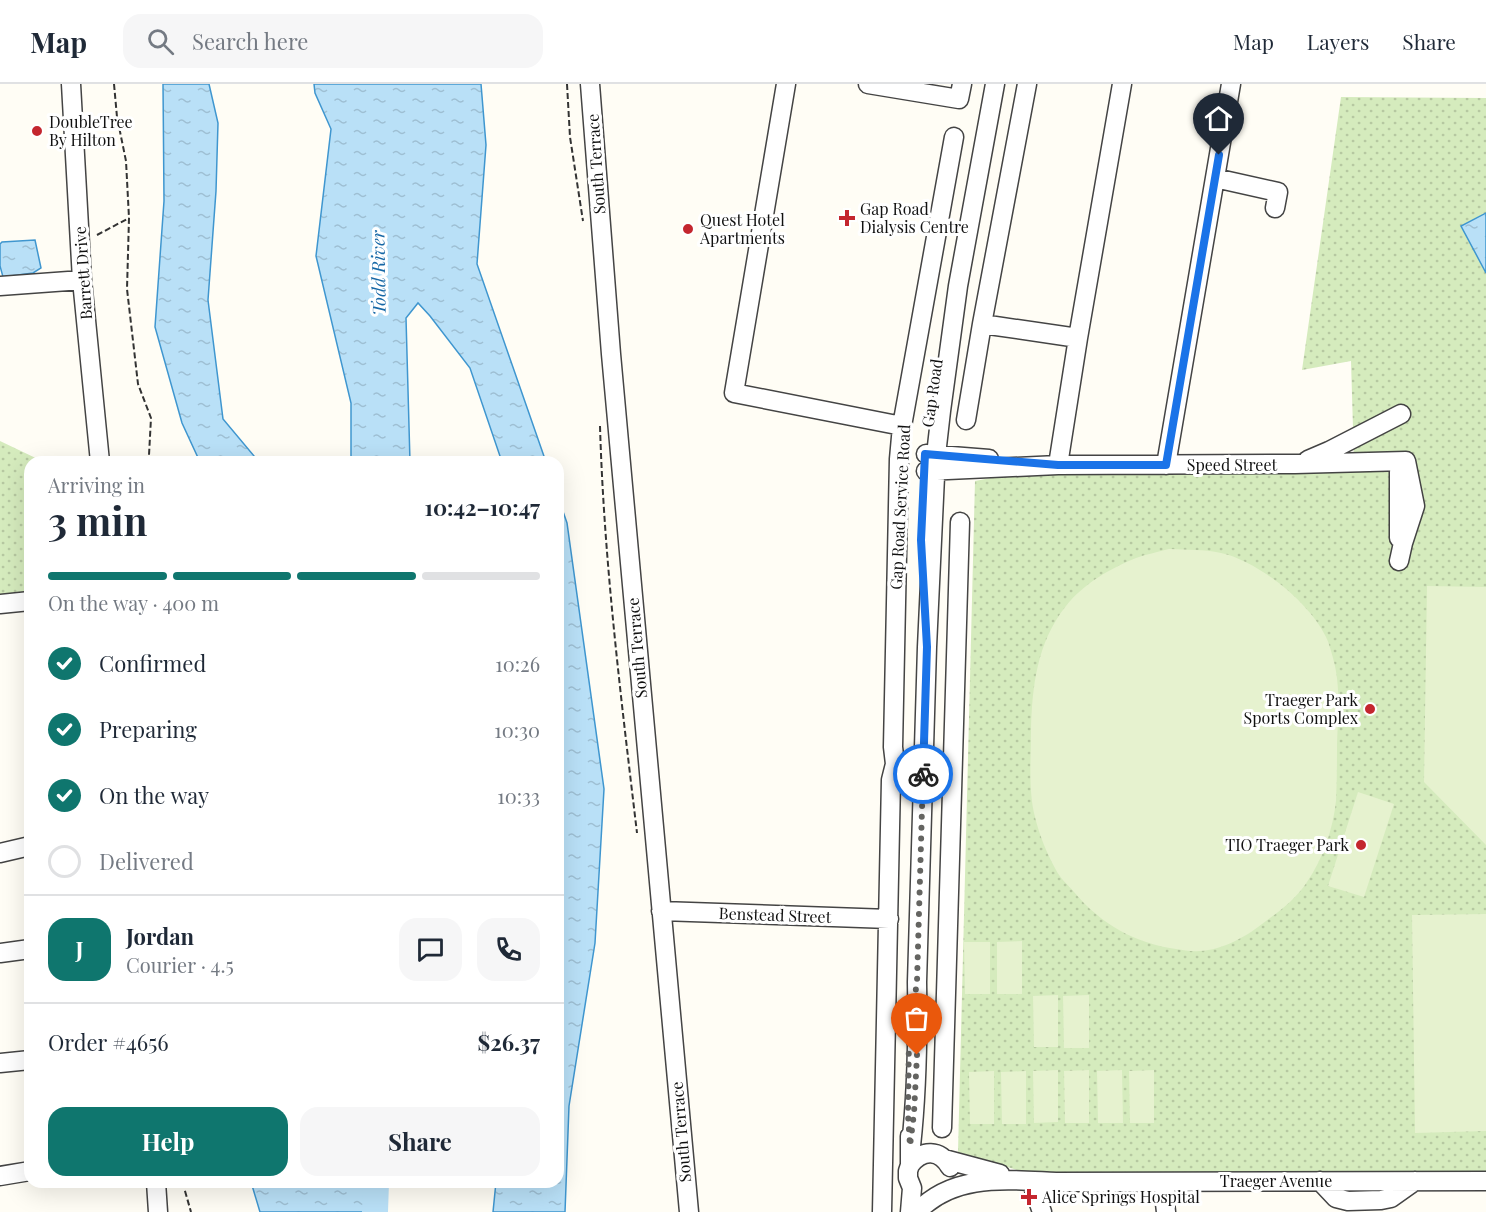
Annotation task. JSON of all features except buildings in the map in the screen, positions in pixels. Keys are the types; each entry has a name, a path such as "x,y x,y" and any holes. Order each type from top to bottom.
{"street":[{"name":"Barrett Drive","path":"71,84 82,280 99,456"},
{"name":"South Terrace","path":"590,84 610,342 689,1212"},
{"path":"786,84 734,393 902,426"},
{"path":"868,84 960,92"},
{"name":"Gap Road","path":"910,1146 918,1036 917,982 927,647 930,394 936,360 959,279 995,84"},
{"path":"966,420 1027,84"},
{"path":"1058,465 1122,84"},
{"path":"1166,465 1231,84"},
{"name":"Gap Road Service Road","path":"882,1212 890,808 895,758 892,747 899,459 902,426 953,141 983,150"},
{"path":"1215,178 1278,192 1275,208"},
{"path":"959,279 989,286"},
{"path":"0,286 82,280"},
{"path":"982,324 1078,338"},
{"path":"1295,464 1321,455 1401,414"},
{"name":"Speed Street","path":"930,462 1166,465 1403,461"},
{"path":"942,1128 960,522"},
{"path":"0,604 24,602"},
{"path":"890,808 922,809"},
{"path":"0,853 24,847"},
{"path":"921,854 950,854"},
{"name":"Benstead Street","path":"661,911 889,919"},
{"path":"0,953 24,950"},
{"name":"Gap Road","path":"910,1212 912,1188 908,1178 910,1164 909,1034 917,982"},
{"path":"0,1063 24,1061"},
{"path":"912,1188 928,1197 940,1194 948,1188 952,1176 949,1164 920,1134 914,1113"},
{"path":"910,1164 920,1155 939,1156"},
{"name":"Traeger Avenue","path":"939,1156 981,1170 1031,1181"},
{"path":"0,1176 24,1172"},
{"name":"Traeger Avenue","path":"917,1212 940,1194 963,1184 994,1180 1486,1181"},
{"path":"1031,1181 1042,1212"},
{"path":"1165,1182 1166,1212"},
{"path":"156,1188 158,1212"}],"path":[{"path":"114,84 117,117 126,161 129,219 127,289 138,384 151,418 149,456"},
{"path":"80,240 94,236 129,219"},
{"path":"185,1188 191,1212"}],"green space":[{"path":"1341,97 1486,98 1486,1181 1056,1182 958,1152 975,481 1058,465 1354,462 1351,361 1302,370"},
{"path":"0,441 31,456 24,456 24,602 0,604"},
{"name":"TIO Traeger Park","path":"1169,549 1208,551 1235,557 1281,585 1308,610 1326,637 1336,669 1338,690 1335,812 1318,864 1294,898 1251,932 1226,945 1196,951 1161,946 1132,937 1107,923 1084,903 1060,876 1046,851 1035,817 1031,785 1030,763 1035,682 1042,650 1056,620 1073,598 1098,578 1136,558"},
{"path":"1427,586 1486,587 1486,845 1424,782"},
{"name":"TIO Traeger Park","path":"1358,792 1394,804 1364,897 1328,886"},
{"path":"1486,914 1486,1131 1415,1133 1412,915"},
{"path":"1022,941 1022,994 997,994 997,942"},
{"path":"964,942 990,942 990,994 965,994"},
{"path":"1058,995 1058,1047 1034,1047 1033,996"},
{"path":"1089,995 1089,1048 1064,1048 1063,996"},
{"path":"1058,1070 1058,1122 1034,1123 1033,1071"},
{"path":"1089,1070 1089,1123 1065,1123 1064,1071"},
{"path":"1122,1070 1123,1123 1098,1123 1097,1071"},
{"path":"1154,1070 1154,1123 1130,1123 1129,1071"},
{"path":"994,1071 994,1124 970,1124 969,1072"},
{"path":"1026,1071 1026,1124 1002,1124 1001,1072"}],"water":[{"path":"163,84 209,84 218,123 216,191 208,300 223,419 254,456 197,456 182,423 155,327 164,201"},
{"path":"314,84 481,84 486,145 477,264 544,456 500,456 470,368 418,303 406,318 410,456 351,456 351,403 316,256 331,129 315,93"},
{"path":"1486,213 1486,273 1461,226"},
{"path":"35,240 41,268 33,273 3,277 0,266 0,244"},
{"path":"564,514 604,789 595,943 569,1106 565,1212 493,1212 495,1188 564,1188"},
{"path":"253,1188 370,1188 373,1212 260,1212"}],"waterway":[{"name":"Todd River","path":"375,1212 376,1188"}],"way so far":[{"path":"917,1055 910,1146 909,1034 917,982 923,774"}],"place":[{"name":"DoubleTree By Hilton","path":"37,131"},
{"name":"Gap Road Dialysis Centre","path":"847,218"},
{"name":"Quest Hotel Apartments","path":"688,229"},
{"name":"Traeger Park Sports Complex","path":"1370,709"},
{"name":"TIO Traeger Park","path":"1361,845"},
{"name":"Alice Springs Hospital","path":"1029,1197"}],"route":[{"path":"923,774 927,647 921,540 925,454 1058,465 1166,465 1219,155"}]}
